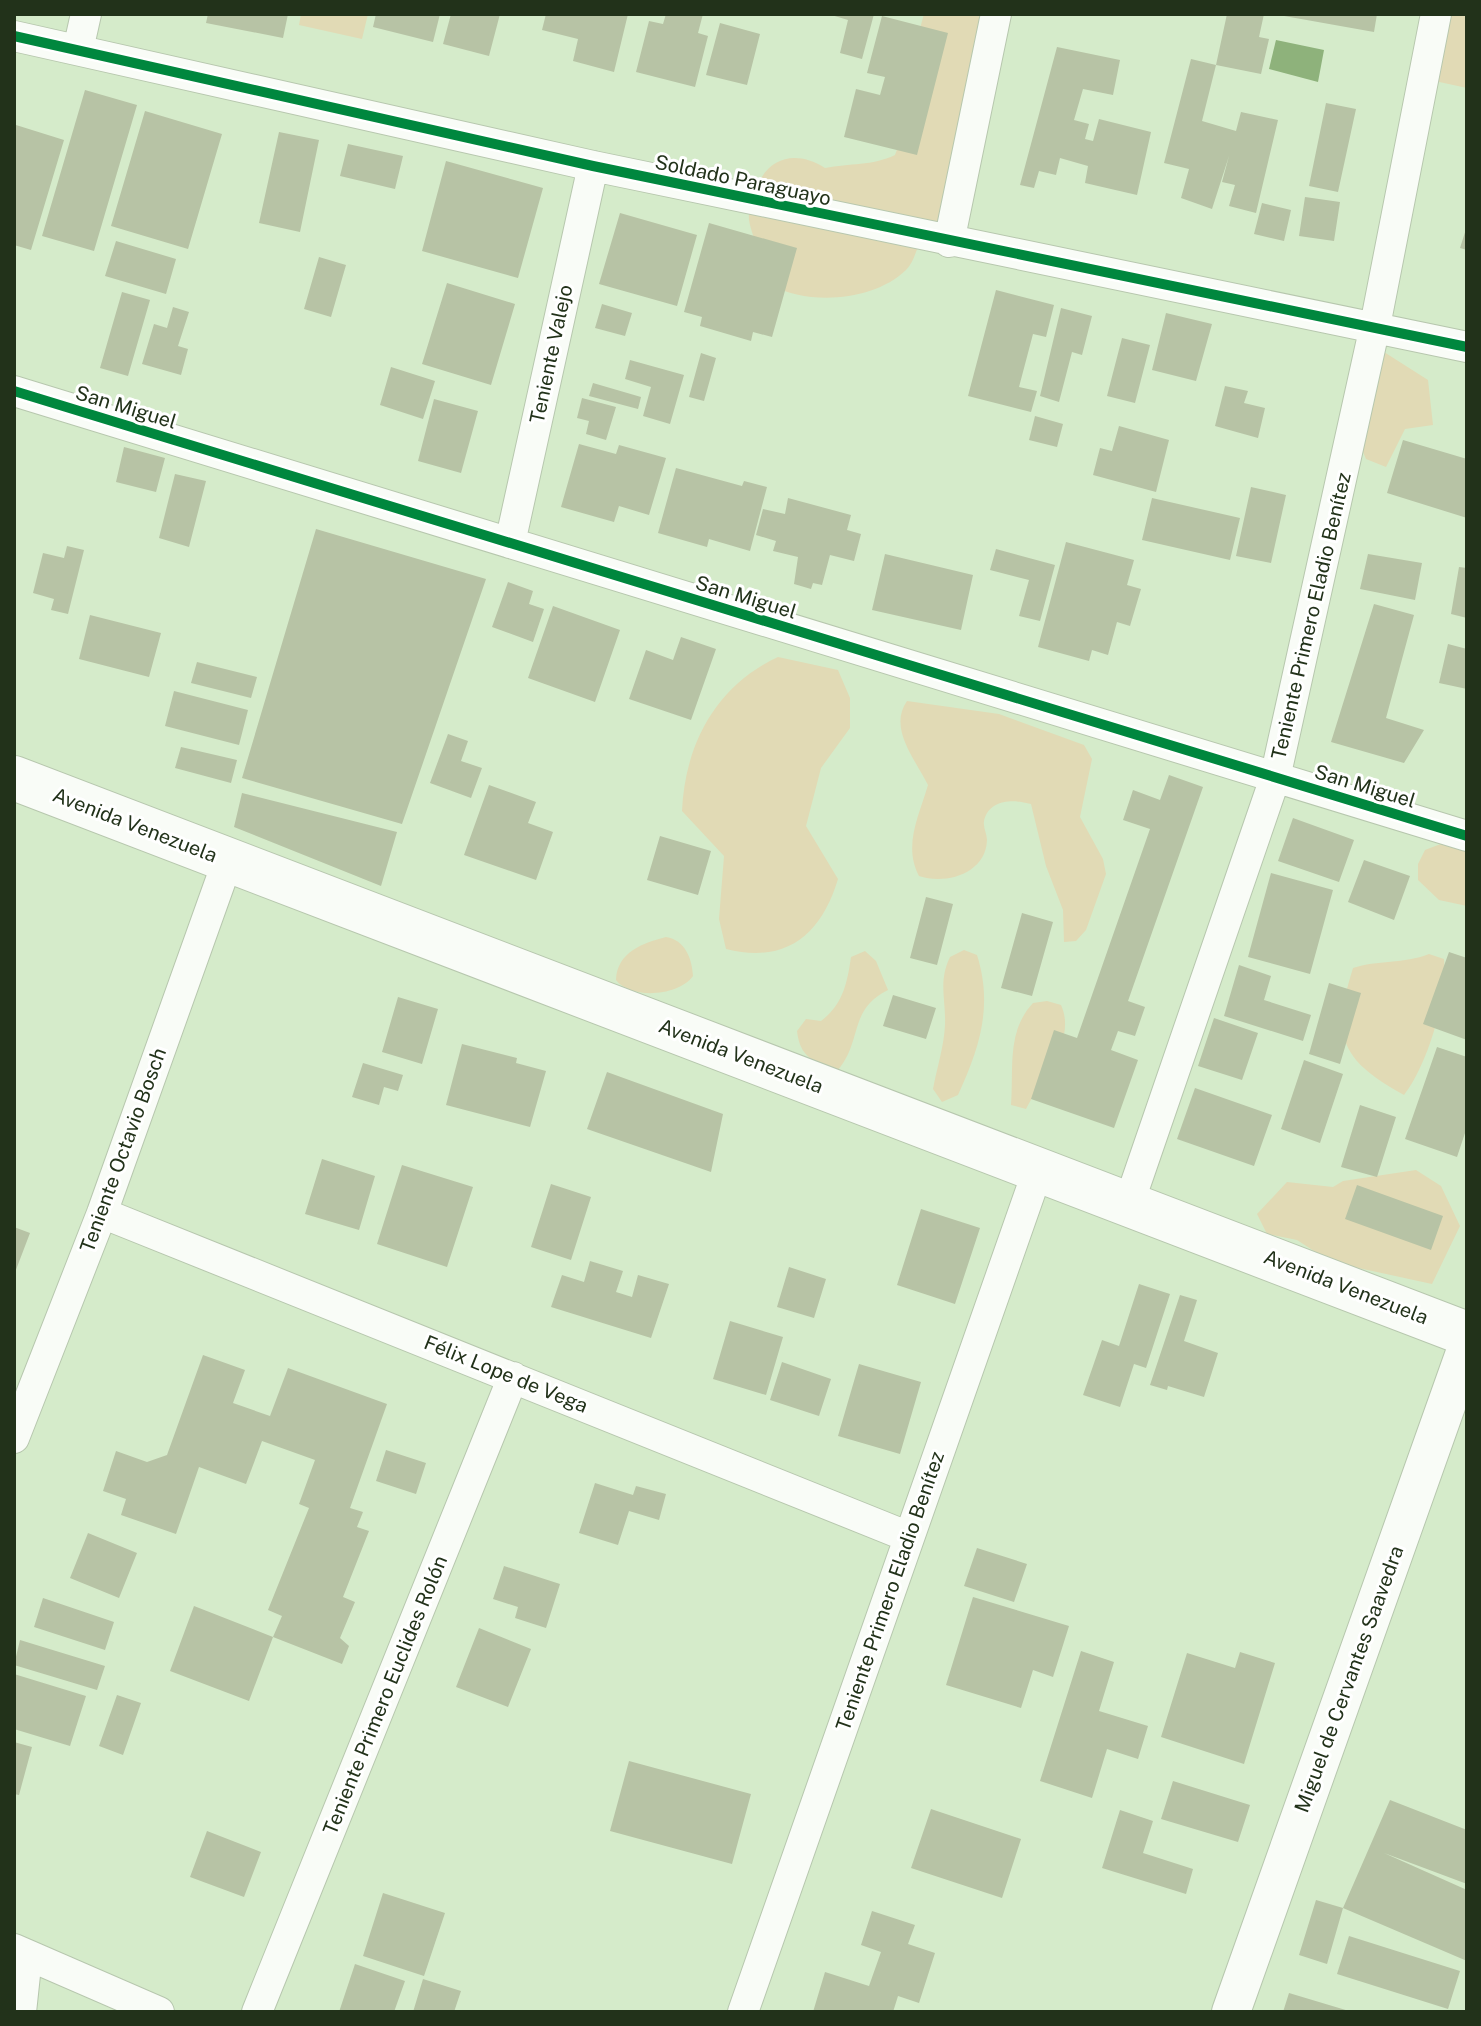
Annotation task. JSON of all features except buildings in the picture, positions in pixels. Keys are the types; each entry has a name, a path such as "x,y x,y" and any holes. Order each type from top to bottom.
{"main road":[{"name":"Avenida Venezuela","path":"14,778 1467,1334"}],"street":[{"path":"78,50 86,14"},
{"path":"949,242 996,14"},
{"name":"Teniente Primero Eladio Benítez","path":"1129,1203 1275,778 1375,326 1436,14"},
{"name":"Soldado Paraguayo","path":"14,36 593,166 1467,347"},
{"name":"Teniente Valejo","path":"510,543 593,166"},
{"name":"San Miguel","path":"14,391 1467,836"},
{"name":"Teniente Octavio Bosch","path":"14,1438 102,1213 228,860"},
{"name":"Teniente Primero Eladio Benítez","path":"743,2012 1038,1170"},
{"name":"Félix Lope de Vega","path":"102,1213 909,1537"},
{"name":"Miguel de Cervantes Saavedra","path":"1231,2012 1467,1347"},
{"name":"Teniente Primero Euclides Rolón","path":"257,2012 513,1377"},
{"path":"21,2012 20,1953 159,2012"}],"shaded area":[{"path":"301,14 368,14 362,39 299,25"},
{"path":"924,14 1000,14 959,212 920,243 906,270 877,288 859,294 822,298 786,292 771,285 749,220 759,183 772,165 781,160 802,159 825,168 869,163 895,155 906,120"},
{"path":"1435,14 1467,14 1467,88 1421,78"},
{"path":"1276,40 1324,50 1318,82 1269,69"},
{"path":"1384,352 1428,380 1433,425 1405,429 1386,467 1366,459 1347,414"},
{"path":"778,657 838,670 850,698 850,728 821,768 806,826 838,879 822,916 798,941 766,952 747,953 726,949 719,919 724,856 682,811 684,786 697,740 721,701 756,669"},
{"path":"907,701 999,714 1084,745 1092,759 1080,817 1103,859 1106,874 1086,930 1076,941 1064,942 1063,910 1046,866 1031,804 1010,801 991,808 984,821 985,852 972,869 952,878 919,876 914,865 912,842 928,785 902,733 900,722"},
{"path":"1467,834 1467,906 1439,900 1418,880 1418,864 1425,850"},
{"path":"666,937 683,946 689,957 693,976 686,983 666,991 643,993 632,991 616,980 617,970 626,956 640,946"},
{"path":"964,950 977,955 982,974 982,1026 958,1095 942,1102 933,1089 944,1033 944,975 950,957"},
{"path":"865,951 876,961 888,990 875,998 861,1016 851,1048 838,1070 810,1058 801,1047 797,1031 806,1019 821,1021 834,1008 846,985 851,957"},
{"path":"1429,954 1444,959 1443,992 1428,1049 1404,1095 1366,1070 1354,1058 1343,1030 1346,992 1353,968"},
{"path":"1047,1001 1061,1005 1065,1032 1061,1045 1026,1109 1011,1105 1013,1051 1019,1026 1033,1003"},
{"path":"1416,1170 1441,1186 1460,1226 1432,1284 1331,1262 1297,1240 1267,1234 1257,1214 1287,1182 1333,1187 1343,1181"}],"cycle path":[{"path":"14,36 593,166 1467,347"},
{"path":"14,391 1467,836"}]}
